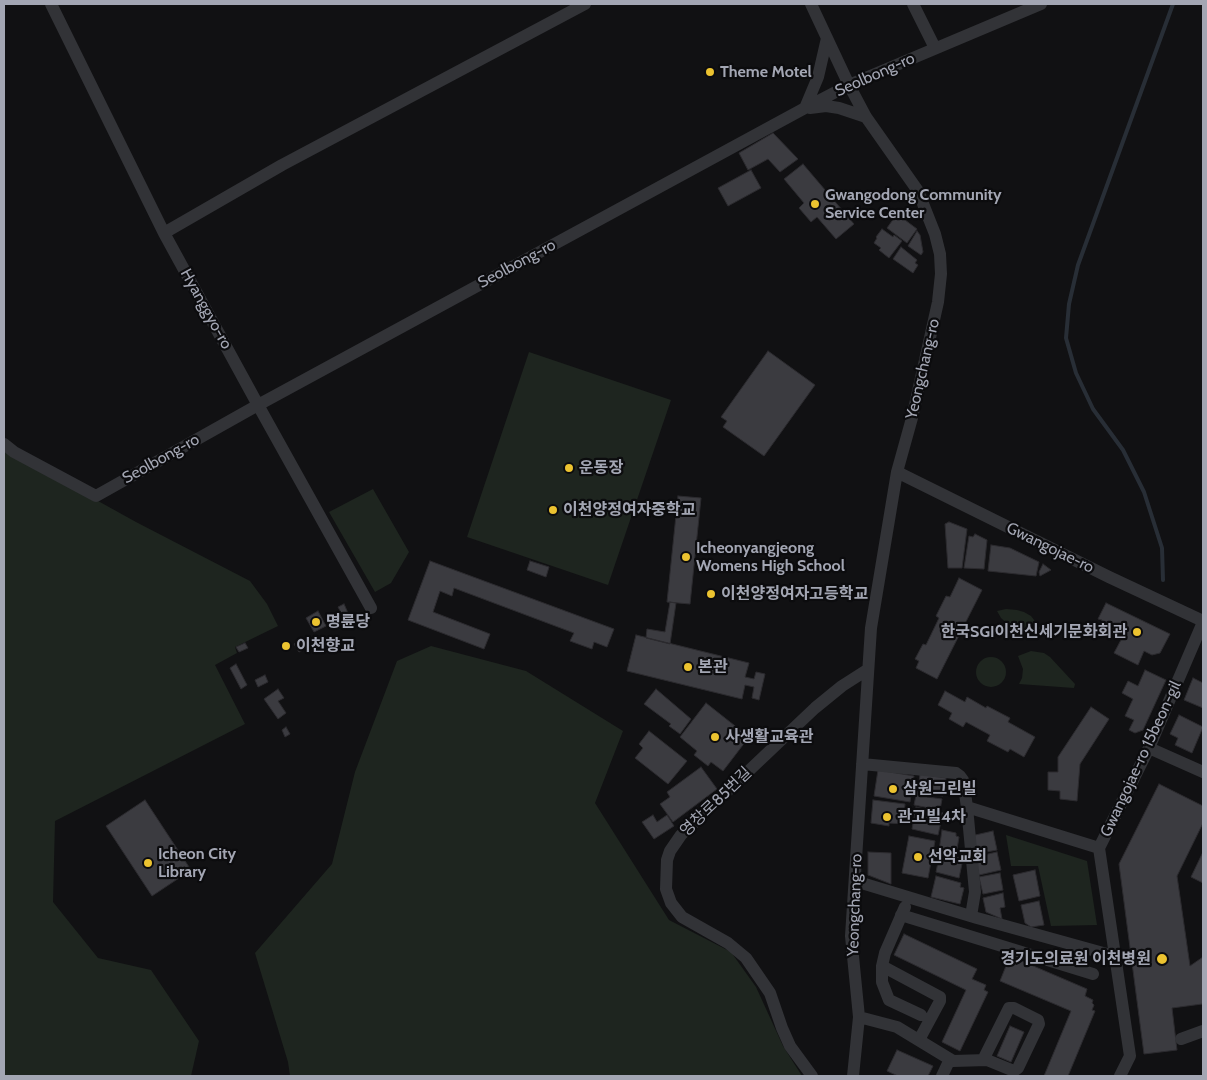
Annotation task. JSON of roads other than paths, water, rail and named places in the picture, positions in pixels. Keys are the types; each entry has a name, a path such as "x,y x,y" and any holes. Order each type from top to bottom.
{"street":[{"name":"Hyanggyo-ro","path":"51,4 164,233 372,608"},
{"path":"164,233 282,165 585,4"},
{"name":"Yeongchang-ro","path":"811,4 866,117 918,191 932,223 940,254 941,274 938,302 912,418 897,472 871,628 851,943 859,1017 853,1076"},
{"path":"914,4 935,48"},
{"name":"Seolbong-ro","path":"4,444 14,452 96,496 258,405 849,85 1041,4"},
{"path":"827,38 818,77 805,108 826,106 839,108 866,117"},
{"name":"Gwangojae-ro","path":"897,472 1109,577 1203,621"},
{"name":"Gwangojae-ro 15beon-gil","path":"1120,1076 1130,1056 1099,848 1149,748 1203,621"},
{"name":"영창로85번길","path":"812,1076 790,1046 770,993 746,958 728,943 682,917 671,903 666,889 667,860 681,835 815,708 842,686 867,670"},
{"path":"1149,748 1203,772"},
{"path":"862,764 956,773 963,780 975,892 971,916"},
{"path":"967,807 1099,848"},
{"path":"856,881 909,898 1114,956"},
{"path":"909,898 885,952 882,966 882,982 889,1000 921,1015"},
{"path":"902,915 1093,974"},
{"path":"882,966 940,997 940,1001 919,1040"},
{"path":"859,1017 897,1026 950,1059 956,1061 983,1060 1011,1070 1017,1070 1039,1024 1038,1020 1014,1008 1009,1008 983,1060"},
{"path":"1181,1039 1203,1031"},
{"path":"942,1076 950,1059"}],"waterway":[{"path":"1163,580 1162,548 1144,492 1123,450 1093,409 1076,373 1066,338 1069,304 1078,265 1173,4"}],"place":[{"name":"Theme Motel","path":"710,72"},
{"name":"Gwangodong Community Service Center","path":"815,204"},
{"name":"운동장","path":"569,468"},
{"name":"이천양정여자중학교","path":"553,510"},
{"name":"Icheonyangjeong Womens High School","path":"686,557"},
{"name":"이천양정여자고등학교","path":"711,594"},
{"name":"명륜당","path":"316,622"},
{"name":"한국SGI이천신세기문화회관","path":"1137,632"},
{"name":"이천향교","path":"286,646"},
{"name":"본관","path":"688,667"},
{"name":"사생활교육관","path":"715,737"},
{"name":"삼원그린빌","path":"893,789"},
{"name":"관고빌4차","path":"887,817"},
{"name":"선악교회","path":"918,857"},
{"name":"Icheon City Library","path":"148,863"},
{"name":"경기도의료원 이천병원","path":"1162,959"}]}
